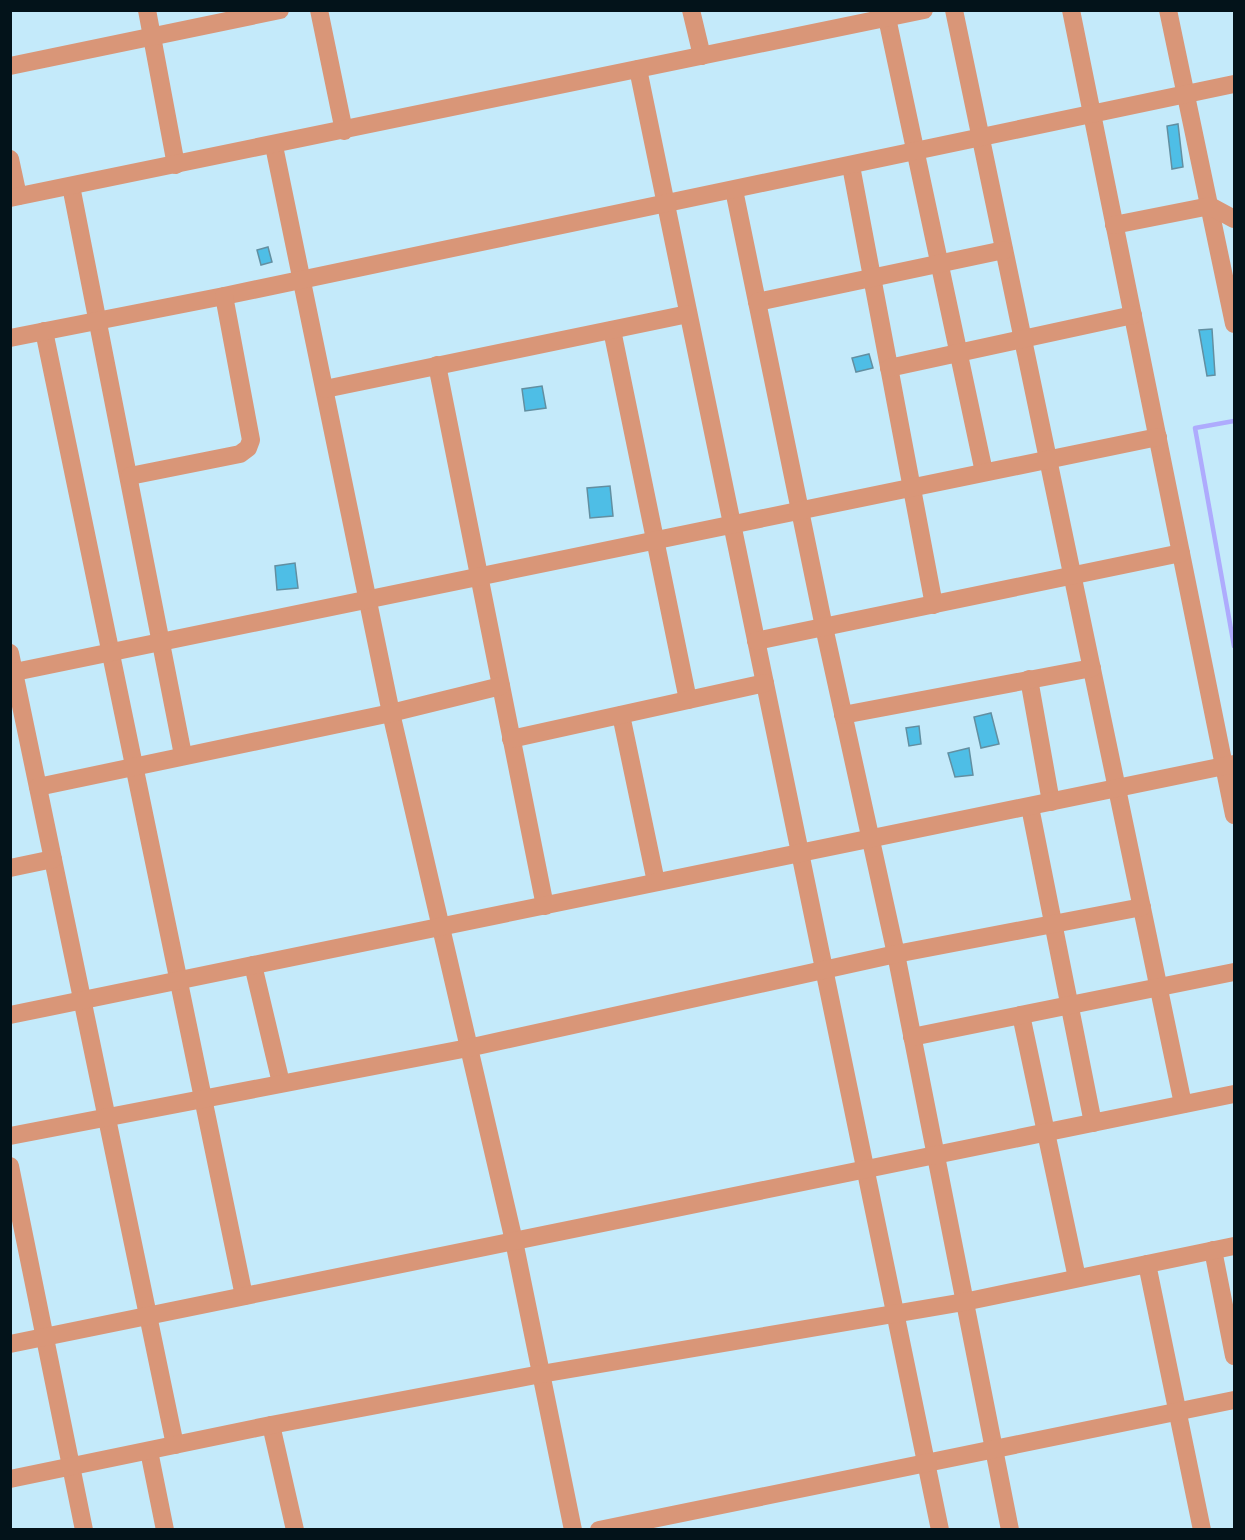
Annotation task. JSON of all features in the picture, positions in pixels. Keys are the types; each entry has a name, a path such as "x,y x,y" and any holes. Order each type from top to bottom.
{"street":[{"path":"147,10 176,165"},
{"path":"10,66 152,37 241,14 280,10"},
{"path":"319,10 344,131"},
{"path":"692,10 702,56"},
{"path":"10,159 14,197 274,146 924,10"},
{"path":"954,10 1183,1104"},
{"path":"1071,10 1181,553 1229,765 1234,816"},
{"path":"1168,10 1234,324"},
{"path":"887,18 984,472"},
{"path":"638,69 940,1530"},
{"path":"10,338 224,296 981,139 1234,84"},
{"path":"274,146 391,713 514,1241 573,1530"},
{"path":"850,166 934,605"},
{"path":"71,186 130,476 183,755"},
{"path":"734,190 824,627 896,954 1010,1530"},
{"path":"1114,225 1210,206 1234,219"},
{"path":"757,302 1004,250"},
{"path":"130,476 240,454 248,448 251,440 224,296"},
{"path":"325,388 688,314"},
{"path":"889,368 1133,315"},
{"path":"612,330 688,700"},
{"path":"44,331 244,1296"},
{"path":"437,365 545,906"},
{"path":"13,673 799,509 1158,437"},
{"path":"756,641 1181,553"},
{"path":"10,653 175,1445"},
{"path":"843,715 1092,668"},
{"path":"1029,680 1051,802"},
{"path":"512,739 765,683"},
{"path":"38,787 391,713 501,686"},
{"path":"621,715 657,882"},
{"path":"10,1015 1229,765"},
{"path":"1030,807 1093,1122"},
{"path":"10,868 53,859"},
{"path":"10,1136 468,1048 896,954 1142,907"},
{"path":"253,965 281,1083"},
{"path":"912,1037 1234,972"},
{"path":"1021,1015 1077,1278"},
{"path":"10,1344 1234,1094"},
{"path":"10,1166 47,1337 84,1530"},
{"path":"10,1479 271,1425 541,1374 964,1302 1234,1246"},
{"path":"1213,1250 1234,1356"},
{"path":"1147,1264 1200,1529"},
{"path":"599,1530 665,1523 926,1463 1234,1400"},
{"path":"271,1425 295,1530"},
{"path":"149,1451 165,1530"}],"building":[{"path":"1178,124 1183,167 1172,169 1167,126"},
{"path":"268,247 272,262 261,265 257,250"},
{"path":"1212,329 1215,375 1207,376 1199,330"},
{"path":"869,354 873,368 856,372 852,358"},
{"path":"542,386 546,408 525,411 522,389"},
{"path":"610,486 613,516 590,518 587,488"},
{"path":"295,563 298,588 277,590 275,566"},
{"path":"991,713 999,744 981,748 974,717"},
{"path":"919,726 921,744 909,746 906,728"},
{"path":"969,748 973,775 955,777 948,753"}],"waterway":[{"path":"1234,421 1195,428 1234,646"}]}
